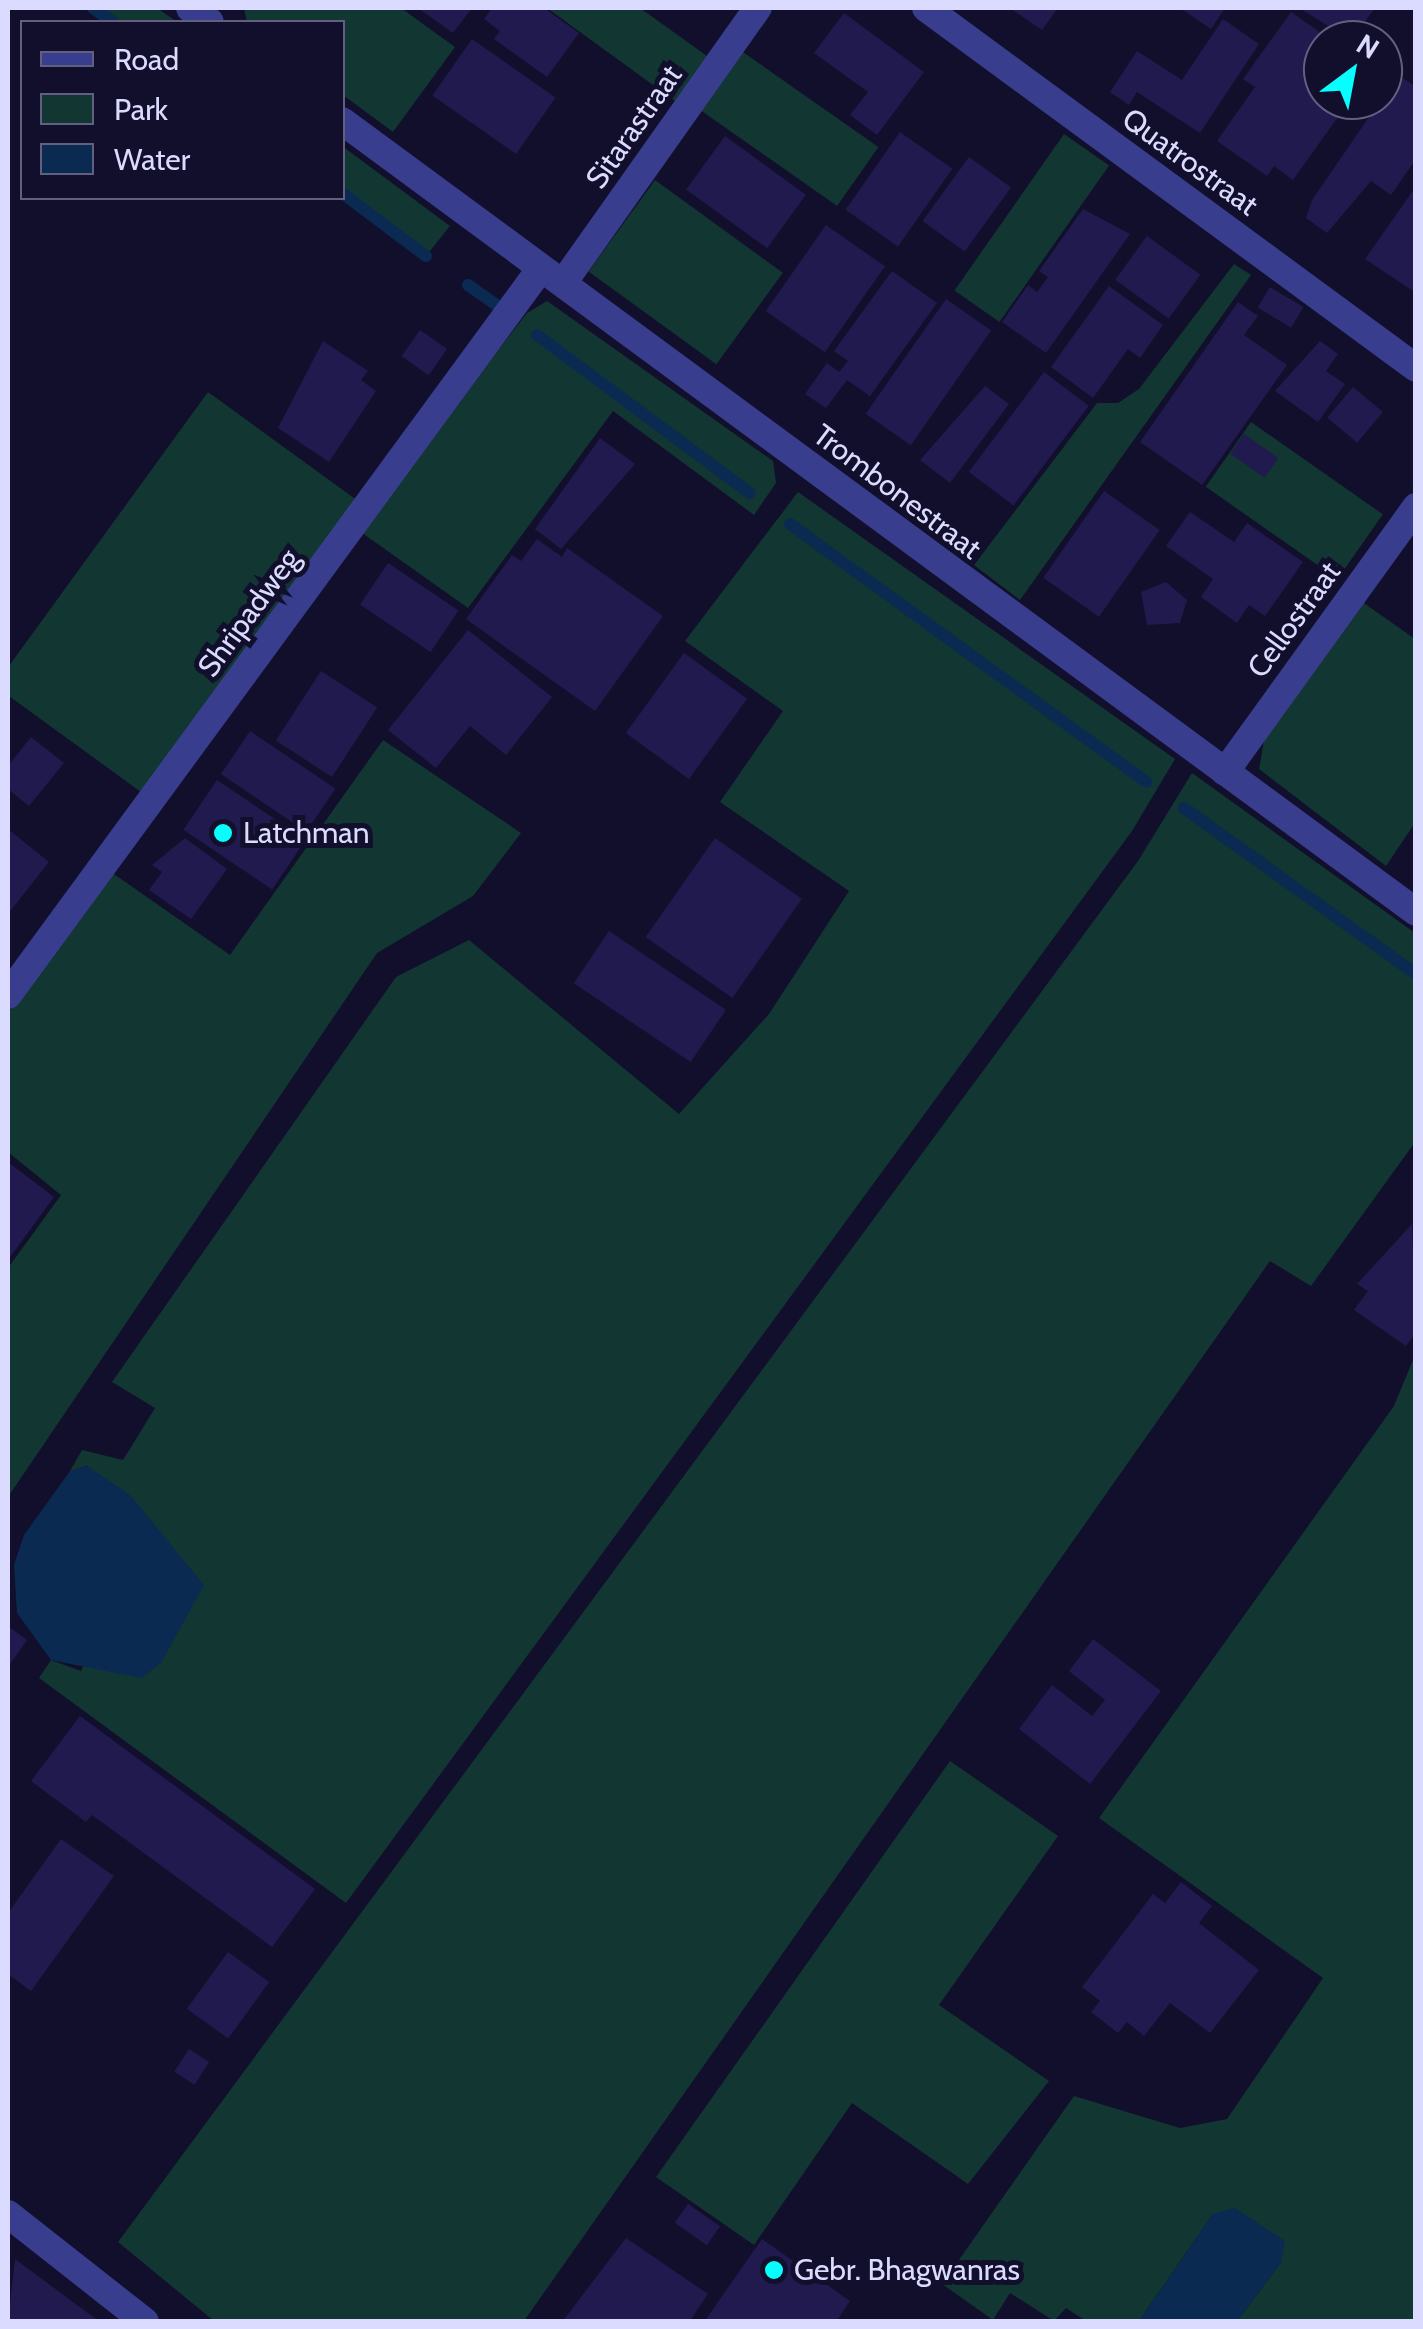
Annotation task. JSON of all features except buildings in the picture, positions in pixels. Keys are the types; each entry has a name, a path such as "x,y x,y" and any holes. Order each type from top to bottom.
{"street":[{"name":"Sitarastraat","path":"552,276 758,8"},
{"name":"Quatrostraat","path":"926,8 1416,368"},
{"name":"Trombonestraat","path":"345,123 1416,912"},
{"name":"Shripadweg","path":"8,995 552,276"},
{"name":"Cellostraat","path":"1225,772 1416,507"},
{"path":"8,2214 146,2322"}],"green space":[{"path":"93,8 157,8 174,20 110,20"},
{"path":"244,8 401,8 455,47 393,132 345,96 345,20 247,20"},
{"path":"547,8 640,8 707,56 675,101"},
{"path":"740,50 878,147 837,206 699,109"},
{"path":"1064,134 1109,166 1000,322 954,290"},
{"path":"345,148 450,226 426,256 345,195"},
{"path":"655,180 783,273 716,364 589,271"},
{"path":"1234,264 1251,275 1020,600 974,565 1097,403 1118,403 1139,389"},
{"path":"547,301 773,461 776,483 754,515 613,411 468,608 358,530 527,313"},
{"path":"208,392 358,501 145,795 8,695 8,667"},
{"path":"1251,422 1383,514 1338,579 1206,487"},
{"path":"798,492 1175,759 1132,831 346,1903 39,1678 51,1660 81,1671 146,1515 87,1466 70,1471 82,1450 123,1460 155,1408 112,1382 396,977 469,940 679,1114 769,1014 849,891 720,802 783,711 685,641"},
{"path":"1361,601 1415,639 1415,823 1386,866 1259,769 1264,741"},
{"path":"383,740 521,833 473,896 377,953 8,1497 8,1268 61,1195 8,1152 8,1013 111,872 230,955"},
{"path":"1192,773 1415,933 1415,1142 1311,1286 1270,1261 524,2321 214,2321 118,2242 1138,861"},
{"path":"1415,1355 1415,2321 1237,2321 1281,2262 1213,2214 1139,2321 1086,2321 1066,2308 1054,2321 1010,2293 993,2320 942,2284 1074,2096 1180,2128 1227,2119 1323,1978 1099,1818 1394,1406"},
{"path":"950,1761 1058,1836 939,2005 1049,2081 968,2184 852,2103 754,2245 656,2177"}],"water":[{"path":"87,1466 130,1495 204,1585 161,1663 141,1678 51,1660 17,1613 14,1565 24,1535 70,1471"},
{"path":"1235,2208 1285,2241 1281,2262 1237,2321 1139,2321 1213,2214"}],"waterway":[{"path":"93,8 110,20"},
{"path":"345,195 426,256"},
{"path":"468,285 497,305"},
{"path":"537,335 750,493"},
{"path":"790,524 1147,782"},
{"path":"1184,808 1416,974"}],"place":[{"name":"Latchman","path":"223,833"},
{"name":"Gebr. Bhagwanras","path":"774,2270"}]}
